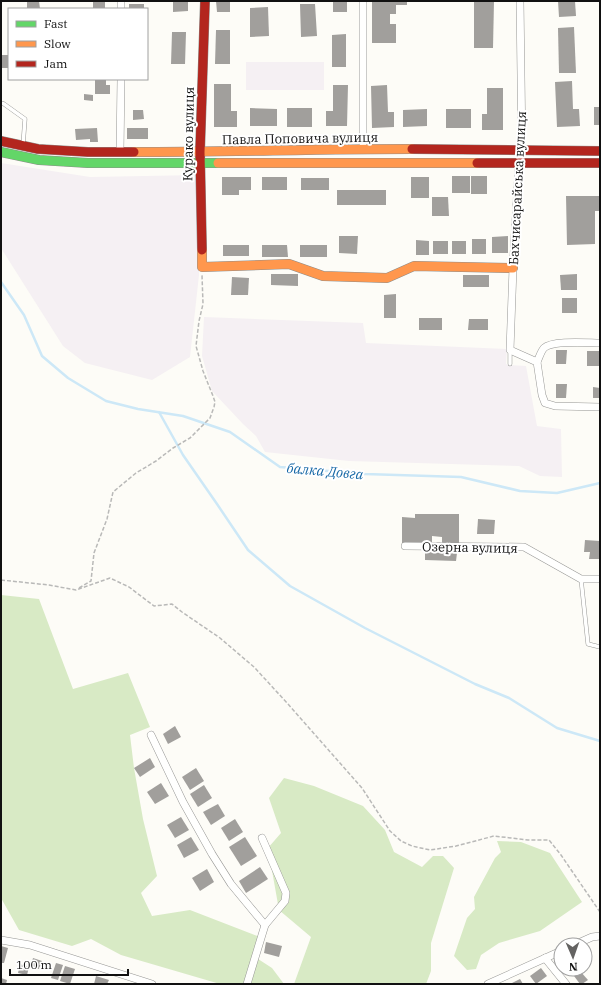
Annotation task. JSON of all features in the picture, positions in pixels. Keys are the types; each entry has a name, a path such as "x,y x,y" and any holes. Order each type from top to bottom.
{"main road":[{"name":"Курако вулиця","path":"202,267 200,152 205,1"},
{"name":"Павла Поповича вулиця","path":"1,141 38,149 88,152 200,152 363,149 600,151"},
{"name":"Павла Поповича вулиця","path":"1,152 38,160 88,163 600,163"},
{"path":"202,267 289,264 323,276 387,278 414,266 513,268"}],"street":[{"path":"363,1 363,149"},
{"name":"Бахчисарайська вулиця","path":"510,350 519,163 522,150 520,1"},
{"path":"120,152 121,80"},
{"path":"600,343 552,344 544,348 537,362 542,395 545,403 555,406 600,407"},
{"path":"510,350 537,362"},
{"name":"Озерна вулиця","path":"405,546 524,547 581,579 600,579"},
{"path":"151,735 183,802 212,854 231,884 265,925"},
{"path":"247,984 265,925 285,902 286,893 262,838"},
{"path":"1,940 30,945 152,984"},
{"path":"488,984 553,954"},
{"path":"545,958 566,984"}],"lane":[{"path":"1,103 24,119 23,146"},
{"path":"510,350 510,364"},
{"path":"581,579 588,644 600,647"}],"path":[{"path":"76,590 91,581 94,553 107,519 113,492 136,473 190,438 210,418 215,402 203,371 196,346 203,304 202,267"},
{"path":"1,580 76,590 110,578 129,587 154,606 172,604 220,638 254,667 362,788 390,831 402,841 412,846 430,850 456,846 494,836 528,840 549,840 600,912"}],"shaded area":[{"path":"246,62 324,62 324,90 246,90"},
{"path":"1,163 90,177 199,175 199,275 190,357 152,380 85,363 63,346 1,248"},
{"path":"204,317 363,323 366,343 507,349 506,364 526,366 537,426 561,429 562,477 540,476 519,466 349,461 265,452 256,436 212,391 202,356"}],"green space":[{"path":"1,595 39,599 73,689 128,673 150,727 130,735 143,819 157,876 141,893 152,916 190,910 260,937 255,957 272,968 284,984 220,984 121,955 91,939 72,946 19,930 1,898"},
{"path":"284,778 314,786 363,806 385,830 394,852 422,867 433,856 443,856 454,868 431,943 431,971 426,984 294,984 311,937 279,910 268,848 281,833 269,798"},
{"path":"497,841 521,842 550,853 582,902 540,931 499,943 481,955 476,969 467,970 454,956 467,918 475,909 474,897 495,858 501,852"}],"building":[{"path":"27,1 39,1 40,8 27,8"},
{"path":"173,1 188,1 188,11 173,12"},
{"path":"216,1 230,1 230,12 217,12"},
{"path":"333,1 347,1 347,12 333,12"},
{"path":"372,1 407,1 407,5 396,5 396,14 390,14 390,24 396,24 396,43 372,43"},
{"path":"474,1 494,1 493,48 474,48"},
{"path":"558,1 575,1 576,16 559,17"},
{"path":"93,2 105,2 105,8 93,8"},
{"path":"129,4 144,4 144,8 129,8"},
{"path":"300,4 315,4 317,36 301,37"},
{"path":"268,7 269,36 250,37 250,8"},
{"path":"574,27 576,73 559,73 558,28"},
{"path":"216,30 230,30 230,64 215,64"},
{"path":"172,32 186,32 185,64 171,64"},
{"path":"346,34 346,67 332,67 332,35"},
{"path":"1,55 8,55 8,68 1,68"},
{"path":"95,80 106,80 106,85 110,85 110,94 95,94"},
{"path":"572,81 573,109 579,109 580,126 557,127 555,82"},
{"path":"214,84 231,84 231,111 237,111 237,127 214,127"},
{"path":"333,85 348,85 347,126 326,126 326,111 333,111"},
{"path":"387,85 388,112 394,112 394,127 372,128 371,86"},
{"path":"487,88 503,88 503,130 482,130 482,114 487,114"},
{"path":"84,94 93,95 93,101 84,100"},
{"path":"594,107 600,107 600,125 594,125"},
{"path":"250,108 277,109 277,126 250,126"},
{"path":"287,108 312,108 312,127 287,127"},
{"path":"427,109 427,126 403,127 403,110"},
{"path":"446,109 471,109 471,128 446,128"},
{"path":"133,110 143,110 144,119 133,120"},
{"path":"97,128 98,142 90,142 90,139 76,140 75,129"},
{"path":"127,128 148,128 148,139 127,139"},
{"path":"452,176 470,176 470,193 452,193"},
{"path":"471,176 487,176 487,194 471,194"},
{"path":"222,177 251,177 251,190 239,190 239,195 222,195"},
{"path":"262,177 287,177 287,190 262,190"},
{"path":"411,177 429,177 429,198 411,198"},
{"path":"301,178 329,178 329,190 301,190"},
{"path":"337,190 386,190 386,205 337,205"},
{"path":"566,196 600,196 600,211 595,211 595,244 567,245"},
{"path":"432,197 448,197 449,216 432,216"},
{"path":"339,236 358,236 357,254 339,253"},
{"path":"508,236 508,253 492,253 492,237"},
{"path":"472,239 486,239 486,254 472,254"},
{"path":"416,240 429,241 429,255 416,255"},
{"path":"433,241 448,241 448,254 433,254"},
{"path":"452,241 466,241 466,254 452,254"},
{"path":"223,245 249,245 249,256 223,256"},
{"path":"262,245 287,245 288,257 262,257"},
{"path":"300,245 327,245 327,257 300,257"},
{"path":"271,274 298,274 298,286 271,285"},
{"path":"577,274 577,290 561,290 560,275"},
{"path":"463,275 489,275 489,287 463,287"},
{"path":"232,277 249,278 248,295 231,295"},
{"path":"396,294 396,318 384,318 384,295"},
{"path":"562,298 577,298 577,313 562,313"},
{"path":"419,318 442,318 442,330 419,330"},
{"path":"469,319 488,319 488,330 468,330"},
{"path":"556,350 567,350 566,364 556,364"},
{"path":"587,351 600,351 600,366 587,366"},
{"path":"556,384 567,384 566,398 556,398"},
{"path":"593,387 600,388 600,398 593,398"},
{"path":"415,514 459,514 459,544 442,544 442,537 432,536 432,543 402,543 402,517 415,518"},
{"path":"478,519 495,520 494,534 477,534"},
{"path":"585,540 600,541 600,559 589,559 590,552 584,552"},
{"path":"425,552 457,553 456,561 425,560"},
{"path":"175,726 181,737 168,744 163,734"},
{"path":"150,758 155,767 140,777 134,768"},
{"path":"196,768 204,781 190,790 182,777"},
{"path":"161,783 169,796 155,804 147,792"},
{"path":"204,785 212,798 198,807 190,794"},
{"path":"218,804 225,816 211,825 203,812"},
{"path":"181,817 189,830 175,838 167,825"},
{"path":"235,819 243,832 229,841 221,828"},
{"path":"191,837 199,850 184,858 177,845"},
{"path":"245,837 257,856 241,866 229,847"},
{"path":"260,867 268,879 246,893 239,881"},
{"path":"207,869 214,882 200,891 192,878"},
{"path":"266,942 282,946 279,957 264,953"},
{"path":"1,946 8,948 4,963 1,963"},
{"path":"33,958 42,961 39,969 31,967"},
{"path":"56,963 63,965 58,980 51,978"},
{"path":"20,964 29,967 27,975 18,973"},
{"path":"65,966 75,969 70,984 60,981"},
{"path":"541,968 547,976 536,984 530,976"},
{"path":"96,976 109,980 107,984 94,984"},
{"path":"575,977 585,977 588,980 582,984 580,984"},
{"path":"1,978 7,980 6,984 1,984"},
{"path":"520,979 523,984 510,984"}],"waterway":[{"name":"балка Довга","path":"1,282 24,315 42,356 68,378 106,401 138,409 183,416 230,432 280,467 365,474 461,477 520,491 557,493 600,483"},
{"path":"159,412 183,455 248,550 290,586 365,628 475,684 509,698 557,728 600,741"}],"traffic: fast":[{"path":"1,152 39,160 88,163 218,163"}],"traffic: slow":[{"path":"134,152 412,149"},
{"path":"218,163 477,163"},
{"path":"202,250 202,267 289,264 323,276 387,278 414,266 513,268"}],"traffic: jam":[{"path":"202,250 200,152 205,1"},
{"path":"1,141 38,149 88,152 134,152"},
{"path":"412,149 600,151"},
{"path":"477,163 600,163"}]}
